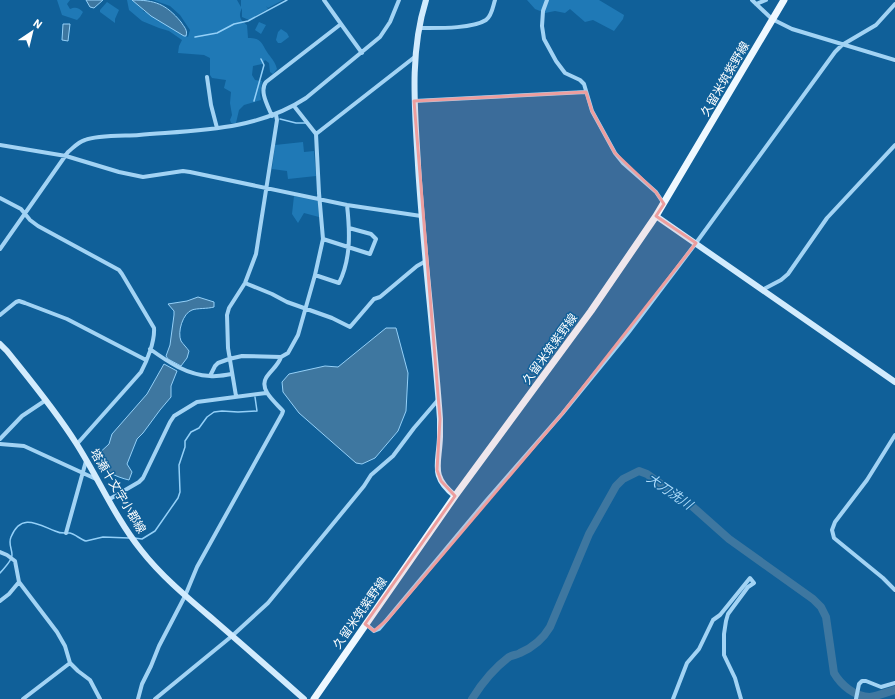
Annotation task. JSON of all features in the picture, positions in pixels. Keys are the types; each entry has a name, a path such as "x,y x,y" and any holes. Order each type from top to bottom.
{"main road":[{"name":"久留米筑紫野線","path":"314,699 455,496 592,311 656,216 784,0"}],"street":[{"path":"324,0 362,53"},
{"path":"0,249 68,152 81,142 86,139 238,126 274,116 294,106 362,53 385,31 399,0"},
{"path":"426,0 416,56 414,101 421,216 438,400 440,438 437,470 441,481 455,496"},
{"path":"420,28 447,28 486,20 492,10 495,0"},
{"path":"547,0 543,11 542,26 544,39 559,66 565,73 580,80 584,84 592,112 615,153 623,163 656,192 664,204"},
{"path":"752,0 772,19 798,31 895,60"},
{"path":"756,4 766,0"},
{"path":"365,624 374,631 379,629 486,501 567,409 628,333 696,244 835,52 842,45 876,25 895,4"},
{"path":"236,396 229,359 227,315 229,308 245,283 256,254 277,120 263,91 263,86 340,24"},
{"path":"316,134 416,56"},
{"path":"207,77 211,105 217,128"},
{"path":"414,101 586,92"},
{"path":"210,376 218,363 229,359 249,356 281,357 288,353 298,335 315,275 323,239 316,134 294,106"},
{"path":"0,145 66,156 119,172 142,177 183,171 320,200 421,216"},
{"path":"762,290 788,274 835,209 895,145"},
{"path":"0,198 21,209 30,220 38,226 115,267 122,274 154,328 154,338 145,365 141,372 77,444"},
{"path":"315,275 339,283 343,275 349,248 347,205"},
{"path":"656,216 895,382"},
{"path":"323,239 370,254 376,239 371,234 349,228"},
{"path":"245,283 332,318 350,328 374,299 380,297 417,266 426,261"},
{"path":"0,315 19,301 67,319 146,360"},
{"name":"塔瀬十文字小郡線","path":"0,344 46,400 77,444 124,527 141,551 185,596 304,699"},
{"path":"150,349 172,365 193,373 210,376 232,374"},
{"path":"138,699 142,684 151,666 158,646 185,596 197,567 282,414 283,411 266,393 264,383 278,364 281,357"},
{"path":"108,500 139,482 143,478 166,429 174,416 197,402 266,393"},
{"path":"0,439 22,416 46,400"},
{"path":"155,699 232,636 268,603 364,486 371,475 393,456 438,400"},
{"path":"895,435 867,480 835,522 832,530 834,538 883,578 895,590"},
{"path":"0,444 24,446 96,479"},
{"path":"66,533 86,461"},
{"path":"0,552 7,555 15,562 19,582 57,632 65,646 70,663 90,680 100,699"},
{"path":"673,699 687,663 699,649 714,620 720,615 750,578 754,583 748,587 728,614 724,634 724,655 735,678 741,699"},
{"path":"0,601 9,594 19,582"},
{"path":"23,699 70,663"},
{"path":"856,699 859,684 864,681 881,686 895,683"}],"highlighted area":[{"path":"586,92 592,111 615,153 656,192 664,204 656,216 696,243 562,414 387,620 374,631 365,624 455,496 441,481 437,470 440,419 414,101"}],"shaded area":[{"path":"57,0 70,0 67,4 70,9 76,8 83,12 77,20 62,15"},
{"path":"86,0 103,0 94,8 90,7"},
{"path":"127,0 137,0 142,5 143,11 145,12 148,10 188,37 190,30 180,15 170,6 153,0 237,0 241,7 241,0 283,0 268,8 266,6 268,9 249,20 242,17 242,8 240,13 241,20 247,25 248,38 260,41 277,69 273,74 270,72 269,63 265,60 262,64 253,66 252,75 255,80 262,81 260,94 261,100 244,105 239,110 236,123 231,123 231,92 224,88 226,80 212,78 210,75 210,58 204,55 178,53 182,40 169,31 142,21 129,10"},
{"path":"132,0 154,2 165,7 181,22 186,30 186,36 151,16"},
{"path":"527,0 599,0 624,15 623,19 614,31 593,20 585,22 570,9 565,13 555,11 545,13 535,9"},
{"path":"107,2 119,10 115,23 100,12"},
{"path":"259,22 266,25 261,34 255,30"},
{"path":"63,24 70,24 68,41 62,40"},
{"path":"281,29 287,33 289,37 281,43 278,43 276,40 278,32"},
{"path":"303,142 304,152 314,151 316,176 288,179 287,171 272,169 275,145"},
{"path":"294,196 318,201 319,217 304,213 298,223 292,214"},
{"path":"198,297 214,302 214,307 192,310 186,315 180,328 180,337 181,341 189,351 187,358 181,366 168,359 166,356 170,345 174,315 174,311 168,304 187,301"},
{"path":"386,328 396,328 408,373 406,411 398,431 375,458 362,464 356,463 299,413 283,392 282,382 289,374 325,366 338,367"},
{"path":"164,364 177,371 171,386 171,397 137,439 127,464 132,472 129,480 114,475 101,466 94,458 109,444 112,434 147,394"}],"waterway":[{"path":"195,37 217,33 234,24 248,21 287,0"},
{"path":"254,101 264,65 261,59"},
{"path":"280,119 296,123 306,123"},
{"path":"134,538 142,539 155,531 178,498 180,492 179,465 185,447 185,441 191,432 199,428 207,417 214,412 257,411 255,397"},
{"name":"大刀洗川","path":"472,699 498,666 509,657 519,654 534,645 541,639 550,627 589,534 616,486 623,479 639,471 647,474 693,507 729,539 813,599 821,607 826,617 834,673 840,682 849,690 859,695 870,697 895,690"},
{"path":"0,573 12,557 10,542 11,537 15,530 20,525 25,523 36,523 61,533 70,533 86,541 103,537 129,538"},
{"name":"大刀洗川","path":"873,696 876,699"}]}
